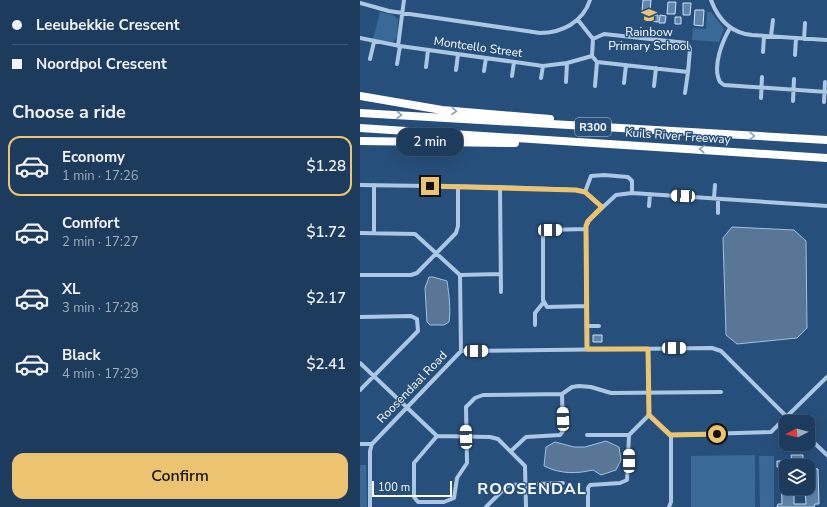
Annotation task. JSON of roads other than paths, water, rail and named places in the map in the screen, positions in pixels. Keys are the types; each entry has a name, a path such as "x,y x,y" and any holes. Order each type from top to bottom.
{"highway":[{"path":"360,96 442,110 570,120 587,126"},
{"name":"Kuils River Freeway","path":"360,113 827,140"},
{"name":"Kuils River Freeway","path":"360,128 601,142 827,158"},
{"path":"360,141 573,144 601,142"}],"street":[{"path":"397,64 404,0"},
{"path":"360,4 402,13 540,33 555,31 578,20 585,11 590,0"},
{"path":"711,0 720,17 730,28 746,34 827,40"},
{"path":"578,20 593,39 592,56 597,62 688,72"},
{"path":"771,36 773,20"},
{"path":"804,38 805,23"},
{"path":"730,28 719,51 718,76 720,82 724,85 826,92"},
{"path":"593,39 604,34 685,42 690,49 685,93"},
{"path":"763,52 764,36"},
{"name":"Montcello Street","path":"360,38 399,46 542,66 567,63 592,56"},
{"path":"795,55 796,38"},
{"path":"370,59 374,42"},
{"path":"426,67 428,50"},
{"path":"456,70 458,54"},
{"path":"484,71 486,58"},
{"path":"512,76 514,62"},
{"path":"595,86 597,62"},
{"path":"566,82 567,63"},
{"path":"624,83 626,65"},
{"path":"541,78 542,66"},
{"path":"654,86 656,68"},
{"path":"760,98 762,77"},
{"path":"793,101 794,79"},
{"path":"824,102 826,92 825,82"},
{"path":"585,192 590,177 599,174 628,177 632,183 632,192"},
{"path":"361,185 500,186 585,192 602,207"},
{"path":"374,185 374,233"},
{"path":"715,185 718,213"},
{"path":"360,275 414,274 437,254 457,230 458,186"},
{"path":"500,186 501,292"},
{"path":"587,349 586,229 588,221 618,194 632,192 827,206"},
{"path":"649,206 650,194"},
{"path":"535,325 535,313 543,303 543,234 547,230 586,229"},
{"path":"360,233 415,234 460,275 500,274"},
{"path":"460,275 461,351"},
{"path":"543,303 547,307 587,306"},
{"path":"360,317 411,316 417,319 418,331 360,390"},
{"path":"587,326 599,326"},
{"name":"Roosendaal Road","path":"372,444 405,407 461,351 712,348 721,352 785,415"},
{"path":"588,507 588,488 590,485 620,484 627,480 629,435 649,415 648,349"},
{"path":"360,363 436,436 496,438 525,466 526,507"},
{"path":"791,415 827,377"},
{"path":"436,436 414,463 414,497 418,502 444,502 454,498 457,478 467,463 466,408 477,396 562,394 572,387 579,386 590,387 611,393 721,392"},
{"path":"511,452 526,437 560,435 563,431 562,394"},
{"path":"649,415 670,435 766,433 773,432 779,426"},
{"path":"587,436 629,435"},
{"path":"669,507 671,502 670,435"},
{"path":"360,444 372,444 370,450 370,507"},
{"path":"815,444 827,455"},
{"path":"486,507 506,486 563,483"}],"place":[{"name":"Rainbow Primary School","path":"649,15"}],"district":[{"name":"ROOSENDAL","path":"532,489"}]}
